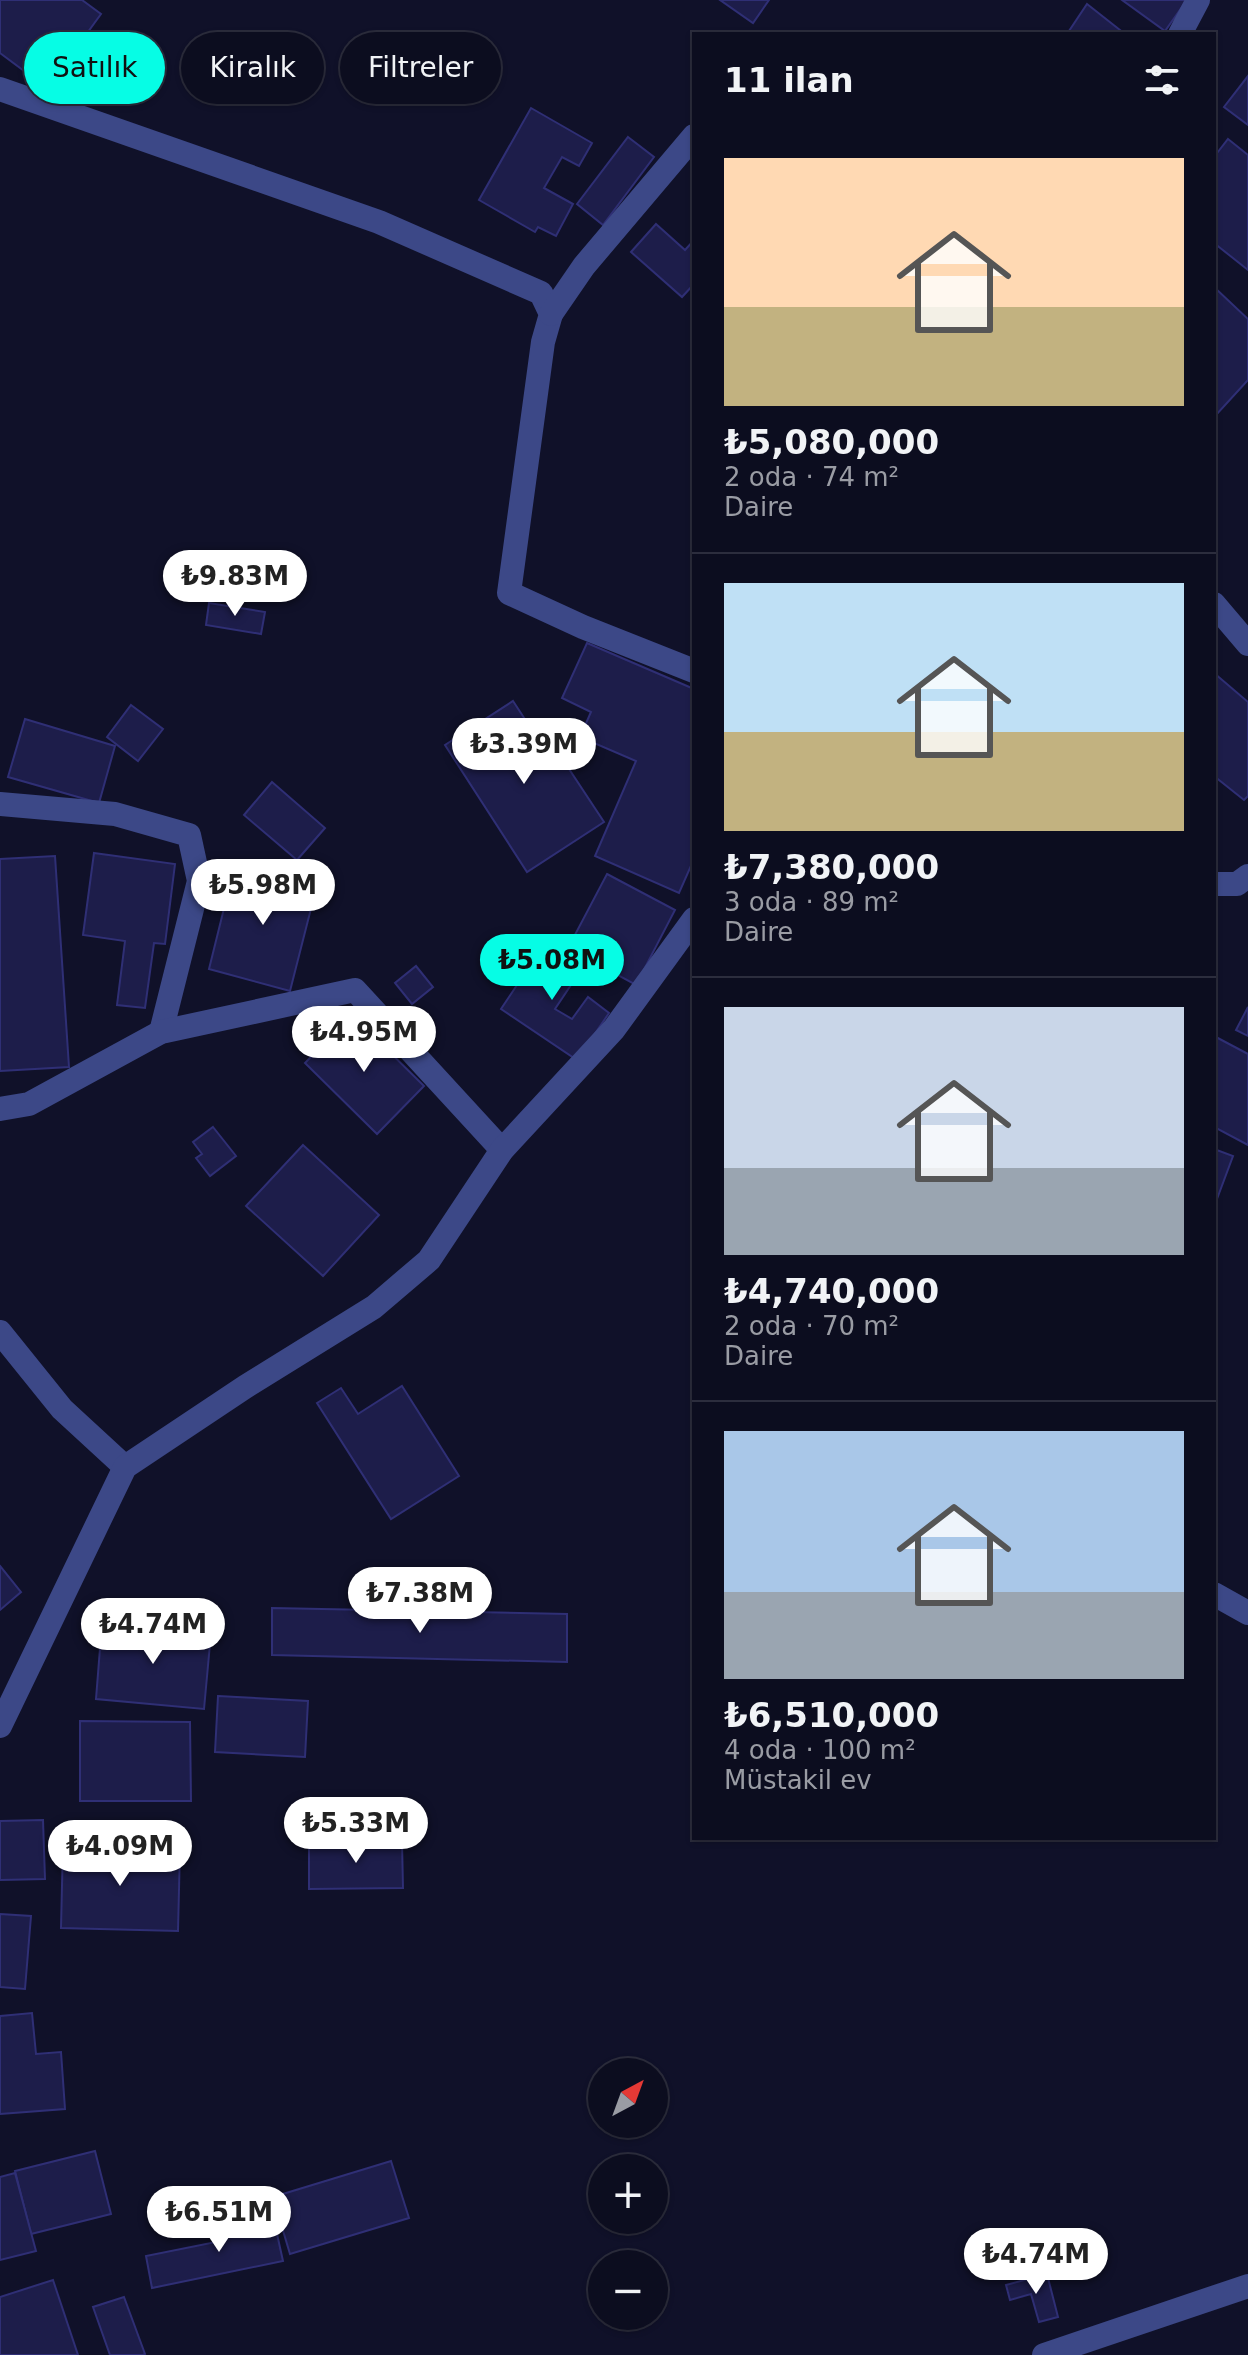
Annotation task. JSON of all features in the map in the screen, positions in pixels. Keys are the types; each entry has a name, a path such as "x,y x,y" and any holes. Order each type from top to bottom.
{"street":[{"path":"1181,32 1198,0"},
{"path":"0,89 72,117 379,222 541,293 551,314"},
{"path":"692,138 584,266 551,314 543,342 509,593 583,627 692,670"},
{"path":"1216,606 1248,644"},
{"path":"0,804 115,814 189,835 199,881 161,1032"},
{"path":"1216,884 1237,884 1248,876"},
{"path":"0,1726 125,1467 385,1297 429,1260 502,1150 614,1029 692,922"},
{"path":"0,1109 29,1104 161,1032 355,990 502,1150"},
{"path":"0,1332 62,1409 125,1467"},
{"path":"1216,1595 1248,1613"},
{"path":"1044,2355 1248,2286"}],"building":[{"path":"0,0 82,0 101,14 88,32 24,32 24,71 0,53"},
{"path":"720,0 769,0 753,23"},
{"path":"1122,0 1187,0 1165,31"},
{"path":"1087,4 1122,32 1068,32"},
{"path":"1248,76 1248,125 1224,107"},
{"path":"531,108 592,143 579,166 562,157 544,188 573,204 556,236 538,227 535,232 479,200"},
{"path":"628,137 654,157 603,225 577,204"},
{"path":"1228,139 1248,155 1248,270 1216,245 1216,154"},
{"path":"656,224 685,250 692,242 692,286 682,297 631,252"},
{"path":"1216,289 1248,319 1248,380 1216,415"},
{"path":"209,603 265,612 261,634 206,625"},
{"path":"587,643 692,688 692,864 679,893 595,856 636,761 580,737 591,712 562,698"},
{"path":"1216,675 1248,702 1248,796 1244,800 1216,778"},
{"path":"513,701 532,730 540,725 604,822 527,872 445,745"},
{"path":"131,705 163,729 138,761 107,737"},
{"path":"25,719 115,746 99,803 8,777"},
{"path":"272,782 325,828 297,860 244,815"},
{"path":"94,853 175,864 165,944 154,943 145,1008 117,1005 125,941 83,935"},
{"path":"55,856 69,1067 0,1071 0,859"},
{"path":"235,864 317,885 290,991 209,969"},
{"path":"607,874 675,910 636,985 568,948"},
{"path":"530,940 579,973 555,1009 572,1019 588,997 609,1013 577,1060 501,1009 527,970 515,962"},
{"path":"416,966 433,987 412,1004 395,983"},
{"path":"1248,1007 1248,1036 1236,1030"},
{"path":"352,1015 424,1086 377,1134 305,1063"},
{"path":"1216,1037 1248,1054 1248,1145 1216,1128"},
{"path":"213,1127 236,1156 210,1176 196,1158 202,1154 193,1142"},
{"path":"303,1145 379,1215 323,1276 246,1206"},
{"path":"1216,1150 1233,1156 1216,1202"},
{"path":"402,1386 459,1476 391,1519 317,1403 341,1388 358,1414"},
{"path":"0,1566 21,1592 0,1610"},
{"path":"272,1608 567,1614 567,1662 272,1655"},
{"path":"102,1623 211,1633 204,1709 96,1699"},
{"path":"218,1696 308,1701 305,1757 215,1752"},
{"path":"80,1721 190,1722 191,1801 80,1801"},
{"path":"43,1820 45,1879 0,1880 0,1821"},
{"path":"309,1842 402,1842 403,1888 309,1889"},
{"path":"63,1844 180,1848 178,1931 61,1928"},
{"path":"0,1914 31,1916 25,1989 0,1987"},
{"path":"32,2013 36,2054 61,2052 65,2109 0,2114 0,2016"},
{"path":"95,2151 111,2214 31,2234 15,2171"},
{"path":"391,2161 409,2218 290,2254 273,2197"},
{"path":"15,2173 36,2251 0,2260 0,2177"},
{"path":"273,2216 283,2261 152,2288 146,2256 226,2240 224,2226"},
{"path":"1047,2274 1058,2317 1039,2322 1031,2294 1010,2300 1006,2285"},
{"path":"53,2280 78,2355 0,2355 0,2297"},
{"path":"124,2297 143,2355 110,2355 93,2307"}]}
